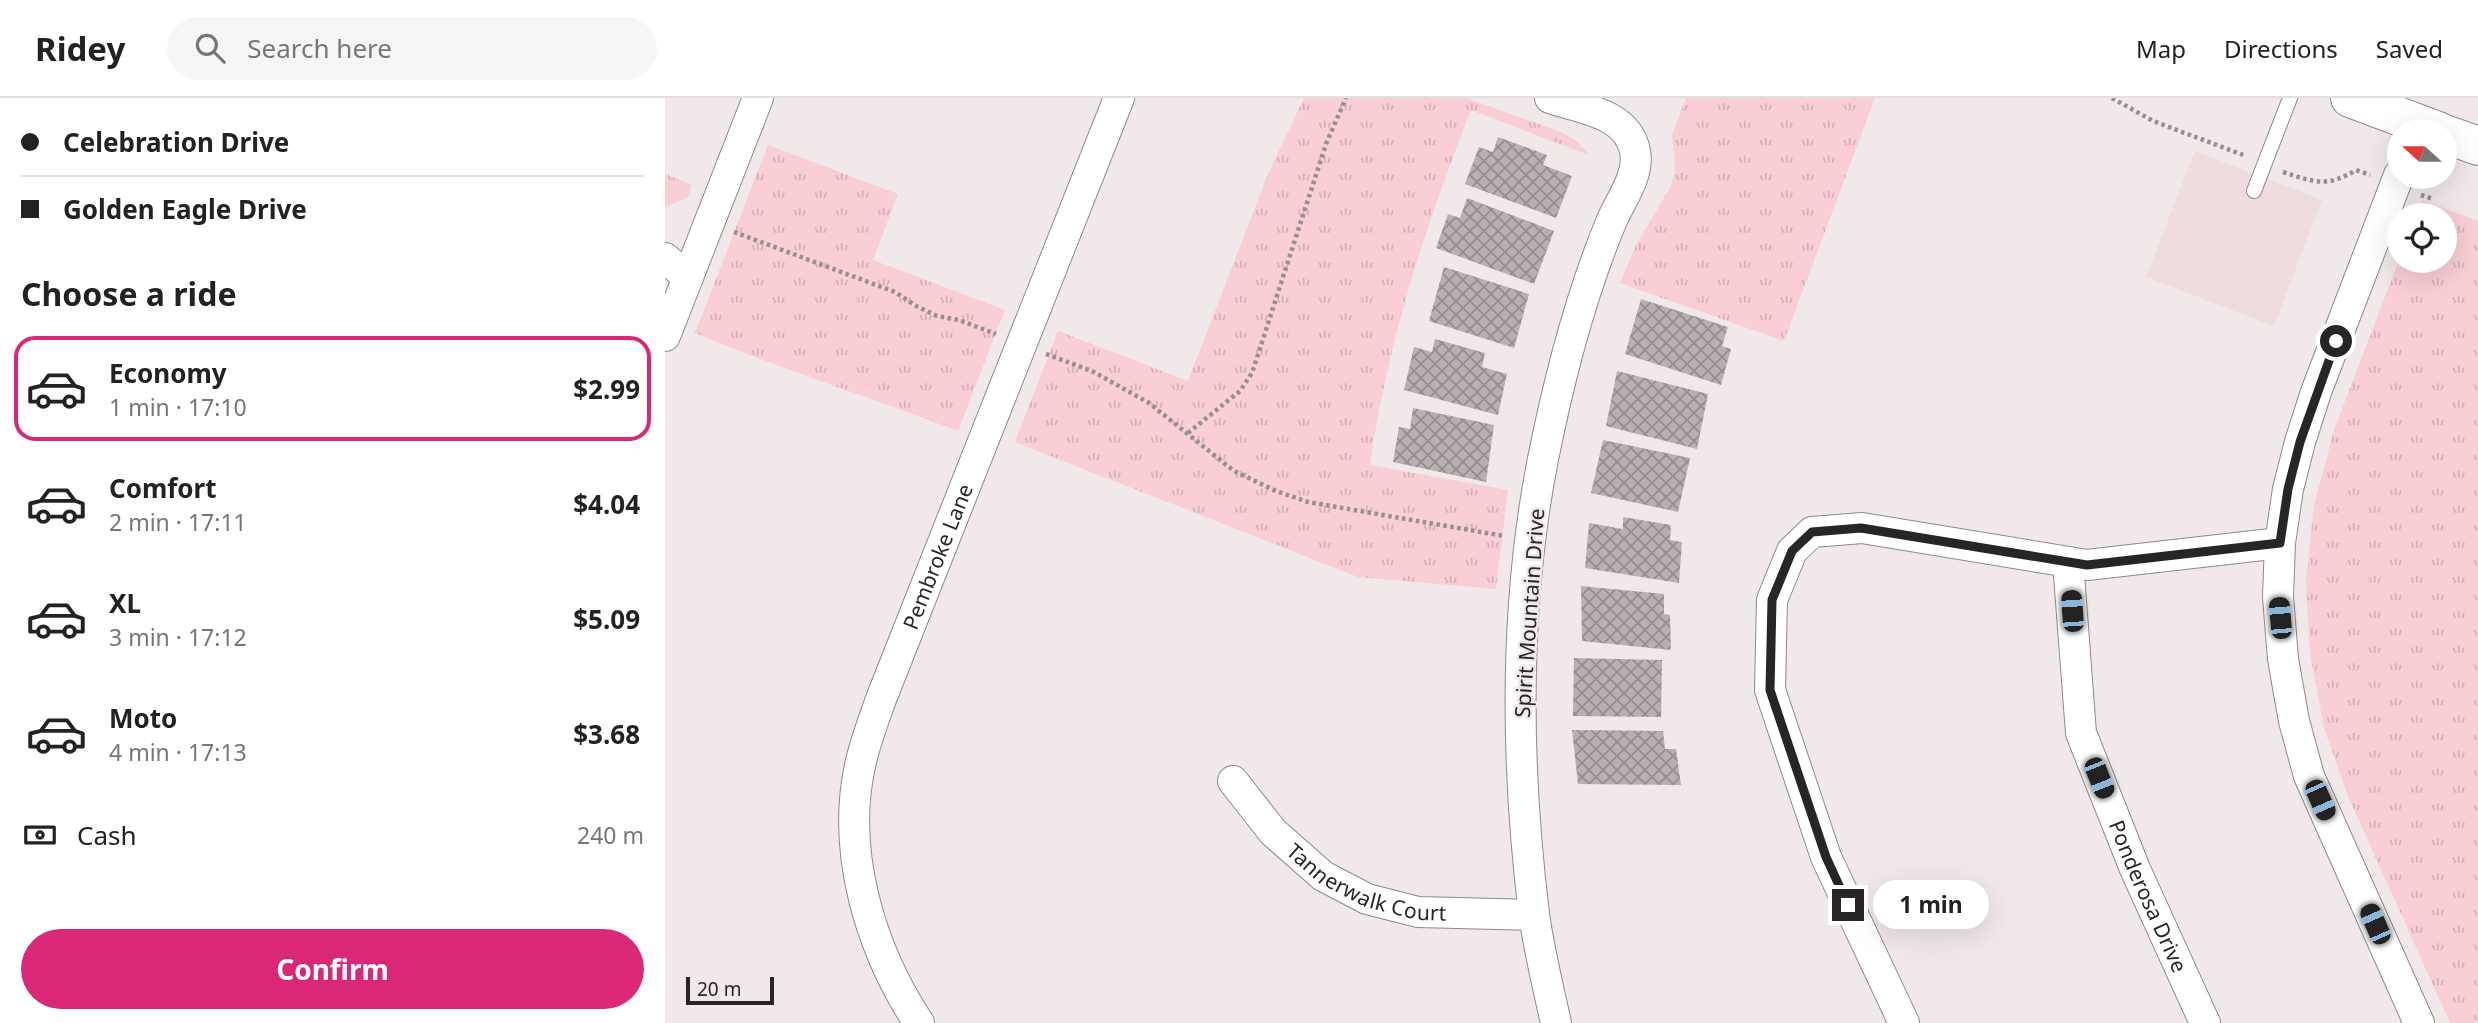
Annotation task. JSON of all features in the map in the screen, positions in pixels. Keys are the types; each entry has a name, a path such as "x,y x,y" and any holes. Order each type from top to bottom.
{"main road":[{"path":"2350,98 2402,119"},
{"path":"2457,139 2478,146"}],"street":[{"path":"665,335 676,273 758,98"},
{"name":"Pembroke Lane","path":"919,1023 900,993 876,940 860,880 855,818 860,762 881,699 1119,98"},
{"name":"Spirit Mountain Drive","path":"1550,98 1599,112 1616,121 1635,149 1636,168 1611,221 1581,305 1543,460 1530,541 1521,686 1521,741 1534,915 1556,1023"},
{"path":"2394,189 2312,404 2288,489 2280,543 2278,597 2283,659 2294,721 2306,765 2419,1023"},
{"path":"665,258 676,273"},
{"path":"1904,1023 1826,857 1770,690 1772,600 1792,551 1812,532 1861,528 2087,565 2280,543"},
{"name":"Ponderosa Drive","path":"2068,562 2081,733 2135,869 2205,1023"},
{"name":"Tannerwalk Court","path":"1233,781 1273,832 1323,876 1367,899 1418,912 1534,915"}],"lane":[{"path":"2254,191 2290,98"}],"path":[{"path":"1188,433 1240,391 1252,373 1326,144 1346,98"},
{"path":"2112,98 2153,121 2251,159"},
{"path":"2277,170 2323,183 2339,181 2356,170"},
{"path":"734,232 895,292 937,316 959,320 995,334"},
{"path":"1049,355 1092,371 1149,403 1234,471 1276,491 1308,502 1502,536"}],"shaded area":[{"path":"2195,151 2322,200 2274,326 2146,277"}],"green space":[{"path":"1304,98 1466,98 1561,132 1577,141 1589,155 1471,110 1410,285 1377,419 1370,465 1508,490 1496,589 1358,577 1015,442 1058,331 1188,381 1268,174"},
{"path":"1686,98 1875,98 1784,341 1620,283 1636,245 1670,188 1675,161 1672,135"},
{"path":"768,145 898,194 873,260 1005,310 958,431 695,333"},
{"path":"665,174 692,185 687,198 665,207"},
{"path":"2457,213 2478,221 2478,1023 2450,1023 2348,796 2324,728 2310,654 2306,581 2314,505 2334,430 2394,273 2457,273"}],"building":[{"path":"1498,137 1547,155 1543,165 1572,176 1556,218 1465,184 1479,147 1493,152"},
{"path":"1467,198 1554,231 1534,284 1436,248 1448,214 1460,218"},
{"path":"1444,267 1529,294 1514,348 1429,321"},
{"path":"1641,299 1728,327 1722,346 1731,349 1721,385 1625,354"},
{"path":"1435,339 1485,353 1482,367 1507,374 1498,415 1404,390 1414,347 1432,352"},
{"path":"1617,371 1708,394 1697,449 1606,426"},
{"path":"1413,408 1494,425 1486,482 1393,462 1399,427 1410,429"},
{"path":"1603,440 1690,458 1678,512 1591,493"},
{"path":"1623,517 1671,525 1670,540 1682,542 1679,583 1585,568 1589,523 1623,529"},
{"path":"1581,586 1664,594 1664,614 1670,615 1671,650 1582,641"},
{"path":"1574,658 1662,660 1661,717 1573,716"},
{"path":"1572,730 1663,731 1665,749 1676,749 1681,785 1578,784"}],"route":[{"path":"1848,905 1826,857 1770,690 1772,600 1792,551 1812,532 1861,528 2087,565 2280,543 2288,489 2300,442 2336,341"}]}
